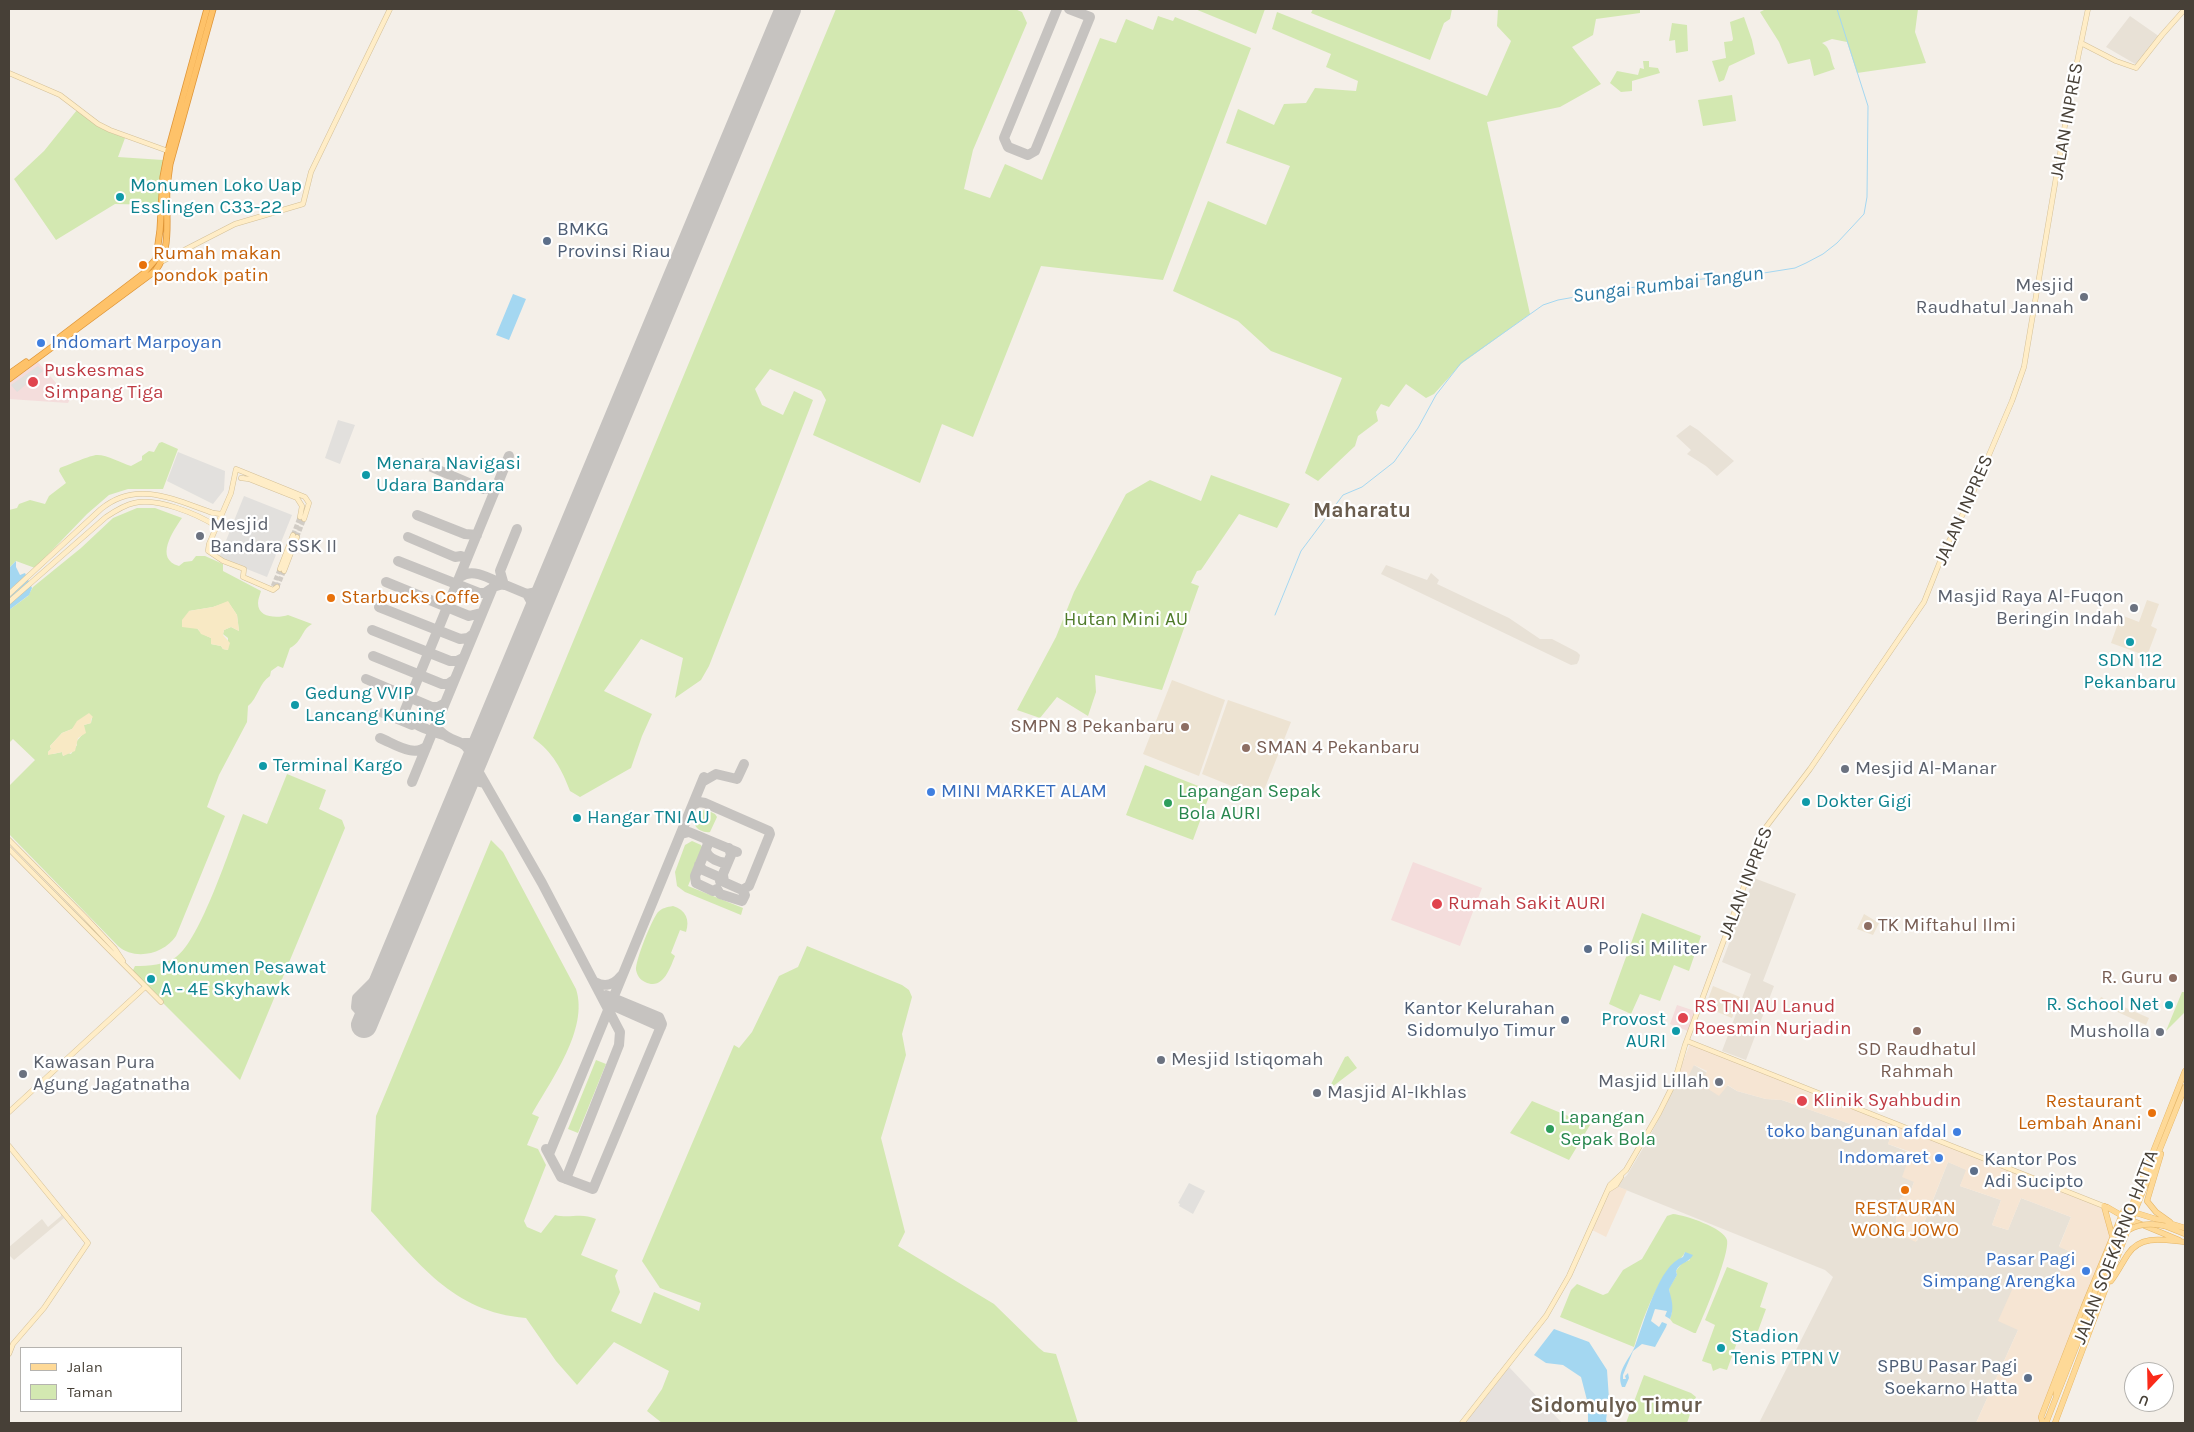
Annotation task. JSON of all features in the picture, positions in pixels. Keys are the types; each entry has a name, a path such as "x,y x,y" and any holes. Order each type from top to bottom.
{"highway":[{"path":"9,379 155,271 165,246 167,186 170,164 207,9"},
{"path":"9,374 158,262 163,177 168,151 213,9"}],"main road":[{"name":"JALAN SOEKARNO HATTA","path":"2044,1423 2056,1399 2095,1303 2126,1218 2185,1071"},
{"name":"JALAN SOEKARNO HATTA","path":"2129,1211 2162,1144 2185,1087"},
{"path":"2162,1144 2147,1201 2168,1224 2185,1234"},
{"path":"2106,1206 2185,1228"},
{"path":"2106,1206 2126,1218 2185,1242"},
{"path":"2106,1206 2112,1235"},
{"path":"2044,1423 2041,1417 2112,1235 2126,1218"},
{"name":"JALAN SOEKARNO HATTA","path":"2055,1423 2108,1284 2126,1218"},
{"path":"2056,1399 2057,1387 2112,1249 2118,1239 2135,1226 2168,1224"},
{"path":"2108,1284 2129,1252 2142,1241 2161,1239 2185,1242"}],"street":[{"path":"158,262 235,224 302,204 311,172 390,9"},
{"name":"JALAN INPRES","path":"1462,1423 1546,1316 1569,1276 1608,1190 1622,1176 1634,1158 1674,1083 1687,1041 1766,827 1810,769 1924,602 1945,550 1968,504 2012,401 2028,351 2063,138 2088,9"},
{"path":"2081,43 2116,61 2136,68 2185,9"},
{"path":"9,73 60,95 98,124 110,130 168,151"},
{"path":"241,478 249,478 297,498 302,506 302,518 309,502 305,496 236,469 234,482 208,551 223,561 244,569 243,577 273,587"},
{"path":"234,482 249,474"},
{"path":"9,594 108,503 130,494 158,494 213,513 222,514"},
{"path":"9,602 79,543 106,517 118,509 133,503 158,503 175,508 216,526"},
{"path":"73,536 79,543"},
{"path":"282,570 295,536"},
{"path":"9,840 115,949 127,969"},
{"path":"9,849 116,956 144,988 161,1002"},
{"path":"9,1112 144,988"},
{"path":"1687,1041 2106,1206"},
{"path":"9,1146 88,1243 44,1308 12,1344 9,1354"}],"shaded area":[{"path":"2130,16 2160,37 2137,65 2106,47"},
{"name":"Puskesmas Simpang Tiga","path":"37,361 70,399 68,403 9,399 9,382"},
{"path":"38,366 43,371 17,392 11,385"},
{"path":"338,420 355,425 340,464 325,458"},
{"path":"1690,425 1734,461 1717,476 1706,466 1687,454 1691,450 1676,436"},
{"path":"178,452 225,471 224,490 213,504 167,481"},
{"path":"244,496 292,515 267,577 219,558"},
{"path":"1386,565 1427,580 1431,573 1439,580 1437,584 1509,618 1540,639 1552,639 1577,652 1580,655 1577,664 1571,665 1381,574"},
{"path":"2147,600 2159,604 2151,626 2157,629 2147,656 2111,643 2121,615 2139,622"},
{"name":"SMPN 8 Pekanbaru","path":"1172,680 1225,700 1199,776 1143,754"},
{"name":"SMAN 4 Pekanbaru","path":"1228,700 1291,722 1261,798 1202,774"},
{"name":"Rumah Sakit AURI","path":"1413,862 1482,888 1460,946 1391,920"},
{"path":"1754,878 1796,894 1763,981 1774,986 1746,1060 1722,1051 1751,974 1722,962"},
{"name":"TK Miftahul Ilmi","path":"1864,914 1879,923 1873,935 1857,929"},
{"path":"1713,986 1740,997 1732,1018 1705,1007"},
{"path":"2101,997 2149,1018 2146,1025 2098,1003"},
{"name":"RS TNI AU Lanud Roesmin Nurjadin","path":"1677,1005 1695,1011 1688,1031 1670,1024"},
{"path":"1690,1044 2101,1206 2111,1235 2038,1416 2040,1423 1976,1423 2018,1330 1998,1321 2019,1274 2053,1289 2069,1251 2059,1247 2071,1217 2021,1198 2008,1230 1992,1225 2001,1200 1960,1186 1966,1170 1948,1162 1916,1242 1889,1230 1896,1223 1898,1200 1910,1193 1914,1182 1902,1177 1911,1152 1888,1144 1890,1138 1782,1100 1766,1099 1737,1091 1728,1085 1719,1096 1702,1085 1707,1071 1694,1065 1688,1077 1679,1072"},
{"path":"1694,1065 1737,1091 1766,1099 1782,1100 1890,1138 1888,1144 1911,1153 1914,1182 1910,1193 1898,1200 1896,1223 1889,1230 1917,1241 1948,1162 1967,1170 1960,1186 2001,1200 1992,1225 2008,1230 2021,1198 2071,1217 2059,1246 2069,1251 2053,1289 2020,1274 2018,1330 1976,1423 1759,1423 1833,1277 1825,1270 1616,1186 1627,1175 1645,1145 1667,1103 1679,1072"},
{"path":"1189,1183 1205,1191 1193,1214 1179,1206 1180,1204 1178,1203"},
{"path":"1616,1186 1627,1190 1606,1237 1592,1230 1611,1190"},
{"path":"61,1214 64,1218 14,1260 9,1255 9,1247 42,1219 48,1227"},
{"path":"1509,1367 1562,1423 1464,1423"}],"green space":[{"path":"836,9 1015,9 1022,12 1027,23 973,150 964,189 990,198 1005,164 1042,180 1100,38 1116,43 1126,19 1153,30 1158,16 1173,21 1175,17 1251,48 1163,280 1041,266 973,437 942,424 920,483 813,435 826,400 821,391 770,369 755,389 762,405 783,415 794,391 813,400 709,666 701,680 675,698 683,658 641,639 604,691 652,714 631,768 580,797 570,791 556,762 546,749 533,738"},
{"path":"1195,9 1265,9 1256,34"},
{"path":"1313,9 1452,9 1450,19 1444,23 1430,60 1311,13"},
{"path":"1498,9 1640,9 1640,13 1596,19 1593,35 1572,47 1601,84 1560,107 1487,122 1530,314 1461,364 1434,394 1426,398 1406,384 1389,407 1381,404 1376,412 1378,421 1358,436 1355,446 1318,481 1305,473 1342,378 1271,351 1238,321 1173,291 1208,201 1266,225 1290,166 1226,143 1238,109 1274,125 1284,104 1306,103 1315,88 1356,91 1358,81 1326,67 1331,54 1272,29 1277,12 1487,96 1511,41 1497,26"},
{"path":"1766,9 1918,9 1915,32 1926,63 1857,73 1847,42 1832,39 1822,43 1828,48 1835,69 1814,76 1810,59 1788,64 1779,42 1760,12"},
{"path":"1744,17 1755,54 1729,66 1724,80 1719,82 1712,61 1726,58 1724,42 1732,41 1733,39 1730,22"},
{"path":"1672,23 1687,25 1688,51 1676,53 1675,40 1669,41"},
{"path":"1643,61 1649,61 1649,67 1658,68 1660,73 1632,81 1632,91 1621,92 1610,83 1617,71 1638,75 1640,68 1644,69"},
{"path":"1732,95 1736,121 1703,126 1698,100"},
{"path":"77,110 110,132 125,138 118,157 163,160 159,205 115,204 56,240 14,179 44,151"},
{"path":"162,442 178,449 163,489 128,489 109,495 87,514 35,568 16,561 9,568 9,510 17,508 19,504 30,500 45,504 49,496 66,483 59,471 60,468 97,455 131,466 142,460 142,456 149,451 154,452 159,443"},
{"name":"Hutan Mini AU","path":"1211,475 1290,504 1277,528 1239,514 1201,570 1197,571 1191,583 1199,586 1162,690 1095,675 1096,692 1088,716 1057,697 1040,718 1017,710 1056,637 1074,592 1126,494 1150,480 1201,501"},
{"path":"137,508 155,508 182,518 168,544 168,557 172,562 179,566 184,562 192,561 196,556 205,556 223,564 223,571 261,591 258,603 261,612 265,615 280,617 288,615 312,624 308,626 297,642 290,648 283,668 278,666 271,671 270,676 263,683 248,706 247,722 219,775 207,807 225,816 176,936 171,942 157,951 141,954 125,951 118,946 9,834 9,786 35,760 13,739 9,743 9,610 28,596 33,587 81,548 113,518","holes":["228,602 237,615 239,631 231,627 224,630 223,634 228,638 228,650 211,644 211,638 197,628 189,611","89,714 92,718 91,723 84,725 82,735 76,742 77,745 71,754 68,753 63,756 62,752 53,754 48,752 51,749 50,746 62,733 72,729"]},
{"name":"Lapangan Sepak Bola AURI","path":"1145,765 1211,791 1193,840 1126,815"},
{"path":"287,774 326,790 319,809 342,820 345,828 240,1080 132,972 135,966 146,966 172,960 185,948 205,913 243,814 267,824"},
{"path":"707,810 717,817 710,832 704,832 695,825 700,811"},
{"path":"491,840 503,852 576,989 579,1004 573,1037 566,1054 532,1114 539,1117 527,1145 538,1149 546,1165 524,1221 527,1227 541,1233 555,1215 585,1216 596,1219 581,1255 618,1270 615,1276 620,1292 611,1311 641,1324 654,1292 699,1311 701,1303 660,1288 642,1261 734,1045 739,1048 752,1032 779,976 798,967 807,946 902,985 909,990 912,997 902,1034 906,1055 881,1138 905,1232 898,1246 994,1304 1039,1348 1044,1352 1056,1354 1078,1423 662,1423 647,1411 662,1389 669,1371 614,1342 577,1385 556,1361 526,1318 500,1314 477,1306 457,1295 421,1266 371,1211 376,1116"},
{"path":"692,841 701,845 703,849 688,886 743,908 741,915 685,892 677,886 675,872 685,845"},
{"path":"673,906 681,910 686,916 686,932 680,930 671,953 675,956 665,977 657,983 651,984 639,977 636,965 658,912"},
{"path":"1642,913 1701,936 1689,971 1674,965 1660,1001 1640,994 1631,1014 1609,1004"},
{"path":"2182,992 2185,992 2185,1012 2166,1031"},
{"path":"1348,1056 1357,1068 1328,1090 1345,1057"},
{"path":"596,1060 606,1064 578,1133 568,1129"},
{"name":"Lapangan Sepak Bola","path":"1532,1101 1590,1125 1569,1160 1510,1133"},
{"path":"1673,1214 1712,1227 1724,1235 1727,1240 1727,1247 1720,1271 1696,1333 1673,1323 1670,1319 1672,1312 1669,1288 1677,1275 1676,1271 1682,1263 1690,1260 1685,1252 1658,1286 1646,1312 1634,1347 1560,1317 1571,1290 1577,1284 1603,1295 1608,1293 1623,1270 1642,1259 1667,1216"},
{"path":"1727,1267 1768,1283 1760,1307 1766,1309 1755,1339 1740,1334 1727,1370 1720,1368 1713,1371 1711,1364 1702,1361 1715,1325 1705,1320"},
{"path":"1644,1375 1691,1393 1696,1397 1687,1423 1626,1423"}],"sand":[{"path":"228,601 237,615 239,631 231,627 224,630 223,635 230,643 228,650 211,644 211,638 201,634 198,629 182,627 182,620 189,611 213,607"},
{"path":"89,713 93,717 91,723 84,725 86,733 78,738 75,751 63,756 62,752 48,755 51,749 50,746 62,733 72,729 77,721"}],"water":[{"path":"513,294 526,299 509,340 496,335"},
{"path":"16,561 16,567 20,575 25,573 32,588 29,595 9,610 9,568"},
{"path":"1685,1252 1693,1255 1678,1268 1676,1271 1677,1275 1669,1289 1672,1300 1670,1319 1665,1316 1667,1311 1655,1309 1651,1321 1659,1327 1662,1322 1667,1324 1655,1347 1642,1344 1633,1351 1653,1296 1674,1262 1683,1257"},
{"path":"1554,1329 1589,1342 1607,1370 1609,1399 1606,1420 1608,1423 1588,1423 1588,1404 1581,1377 1563,1365 1546,1363 1534,1355"},
{"path":"1633,1351 1623,1375 1623,1379 1626,1379 1625,1376 1628,1373 1629,1378 1625,1387 1622,1387 1620,1381 1622,1370"}],"waterway":[{"name":"Sungai Rumbai Tangun","path":"1275,615 1301,551 1343,495 1362,487 1394,462 1418,428 1436,395 1461,363 1543,305 1558,300 1620,289 1727,276 1751,275 1795,268 1823,254 1837,243 1864,214 1867,197 1868,106 1837,9"}],"taxiway":[{"path":"1057,9 1004,138 1008,147 1028,155 1035,151 1090,17 1069,9"},
{"path":"443,735 415,724 405,710 509,456"},
{"path":"422,463 483,489 490,488 495,491"},
{"path":"417,515 465,534 477,535"},
{"path":"460,577 471,573 488,577 504,585 500,571 517,529"},
{"path":"408,537 455,557 461,556 467,559"},
{"path":"398,561 479,593 485,593 491,589"},
{"path":"386,582 469,616 481,613"},
{"path":"438,720 493,587 503,584 527,594 536,610 534,617"},
{"path":"527,594 537,592 548,584"},
{"path":"379,607 460,639 468,638 472,635"},
{"path":"372,630 450,661 457,661 463,658"},
{"path":"373,656 442,684 448,684 454,680"},
{"path":"366,679 432,707 438,707 445,703"},
{"path":"383,713 412,725"},
{"path":"412,782 435,726"},
{"path":"440,731 445,736 463,744 470,753 473,762"},
{"path":"464,743 474,743 484,736"},
{"path":"380,738 404,749 416,751 427,746"},
{"path":"476,756 478,771 542,883 620,1032 619,1045 566,1179"},
{"path":"702,782 716,774 737,779 744,764"},
{"path":"549,1154 704,777"},
{"path":"464,784 476,781 485,783"},
{"path":"693,805 699,802 705,803 769,831 770,834 749,886 742,890 745,895 742,901 720,894 717,889 713,891 696,883 695,876 708,844 706,839"},
{"path":"681,834 689,832 737,852"},
{"path":"720,881 731,855 729,848"},
{"path":"706,850 709,856 715,860 728,862"},
{"path":"699,865 703,870 719,877 723,875 724,882 742,890"},
{"path":"381,983 376,1012 370,1016 363,1015 356,1007 357,998 377,978 394,952"},
{"path":"595,982 609,984 621,976"},
{"path":"546,1149 561,1177 593,1189 662,1024 659,1017 606,995"},
{"path":"607,1003 661,1027"}],"runway":[{"path":"364,1025 788,9"}],"tunnel":[{"path":"293,535 300,517"},
{"path":"297,537 304,519"},
{"path":"273,586 280,569"},
{"path":"277,587 284,571"}],"place":[{"name":"Monumen Loko Uap Esslingen C33-22","path":"120,197"},
{"name":"BMKG Provinsi Riau","path":"547,241"},
{"name":"Rumah makan pondok patin","path":"143,265"},
{"name":"Mesjid Raudhatul Jannah","path":"2084,297"},
{"name":"Indomart Marpoyan","path":"41,343"},
{"name":"Puskesmas Simpang Tiga","path":"33,382"},
{"name":"Menara Navigasi Udara Bandara","path":"366,475"},
{"name":"Mesjid Bandara SSK II","path":"200,536"},
{"name":"Starbucks Coffe","path":"331,598"},
{"name":"Masjid Raya Al-Fuqon Beringin Indah","path":"2134,608"},
{"name":"SDN 112 Pekanbaru","path":"2130,642"},
{"name":"Gedung VVIP Lancang Kuning","path":"295,705"},
{"name":"SMPN 8 Pekanbaru","path":"1185,727"},
{"name":"SMAN 4 Pekanbaru","path":"1246,748"},
{"name":"Terminal Kargo","path":"263,766"},
{"name":"Mesjid Al-Manar","path":"1845,769"},
{"name":"MINI MARKET ALAM","path":"931,792"},
{"name":"Dokter Gigi","path":"1806,802"},
{"name":"Lapangan Sepak Bola AURI","path":"1168,803"},
{"name":"Hangar TNI AU","path":"577,818"},
{"name":"Rumah Sakit AURI","path":"1437,904"},
{"name":"TK Miftahul Ilmi","path":"1868,926"},
{"name":"Polisi Militer","path":"1588,949"},
{"name":"R. Guru","path":"2173,978"},
{"name":"Monumen Pesawat A - 4E Skyhawk","path":"151,979"},
{"name":"R. School Net","path":"2169,1005"},
{"name":"RS TNI AU Lanud Roesmin Nurjadin","path":"1683,1018"},
{"name":"Kantor Kelurahan Sidomulyo Timur","path":"1565,1020"},
{"name":"Provost AURI","path":"1676,1031"},
{"name":"SD Raudhatul Rahmah","path":"1917,1031"},
{"name":"Musholla","path":"2160,1032"},
{"name":"Mesjid Istiqomah","path":"1161,1060"},
{"name":"Kawasan Pura Agung Jagatnatha","path":"23,1074"},
{"name":"Masjid Lillah","path":"1719,1082"},
{"name":"Masjid Al-Ikhlas","path":"1317,1093"},
{"name":"Klinik Syahbudin","path":"1802,1101"},
{"name":"Restaurant Lembah Anani","path":"2152,1113"},
{"name":"Lapangan Sepak Bola","path":"1550,1129"},
{"name":"toko bangunan afdal","path":"1957,1132"},
{"name":"Indomaret","path":"1939,1158"},
{"name":"Kantor Pos Adi Sucipto","path":"1974,1171"},
{"name":"RESTAURAN WONG JOWO","path":"1905,1190"},
{"name":"Pasar Pagi Simpang Arengka","path":"2086,1271"},
{"name":"Stadion Tenis PTPN V","path":"1721,1348"},
{"name":"SPBU Pasar Pagi Soekarno Hatta","path":"2028,1378"}],"district":[{"name":"Maharatu","path":"1362,511"},
{"name":"Sidomulyo Timur","path":"1616,1406"}]}
